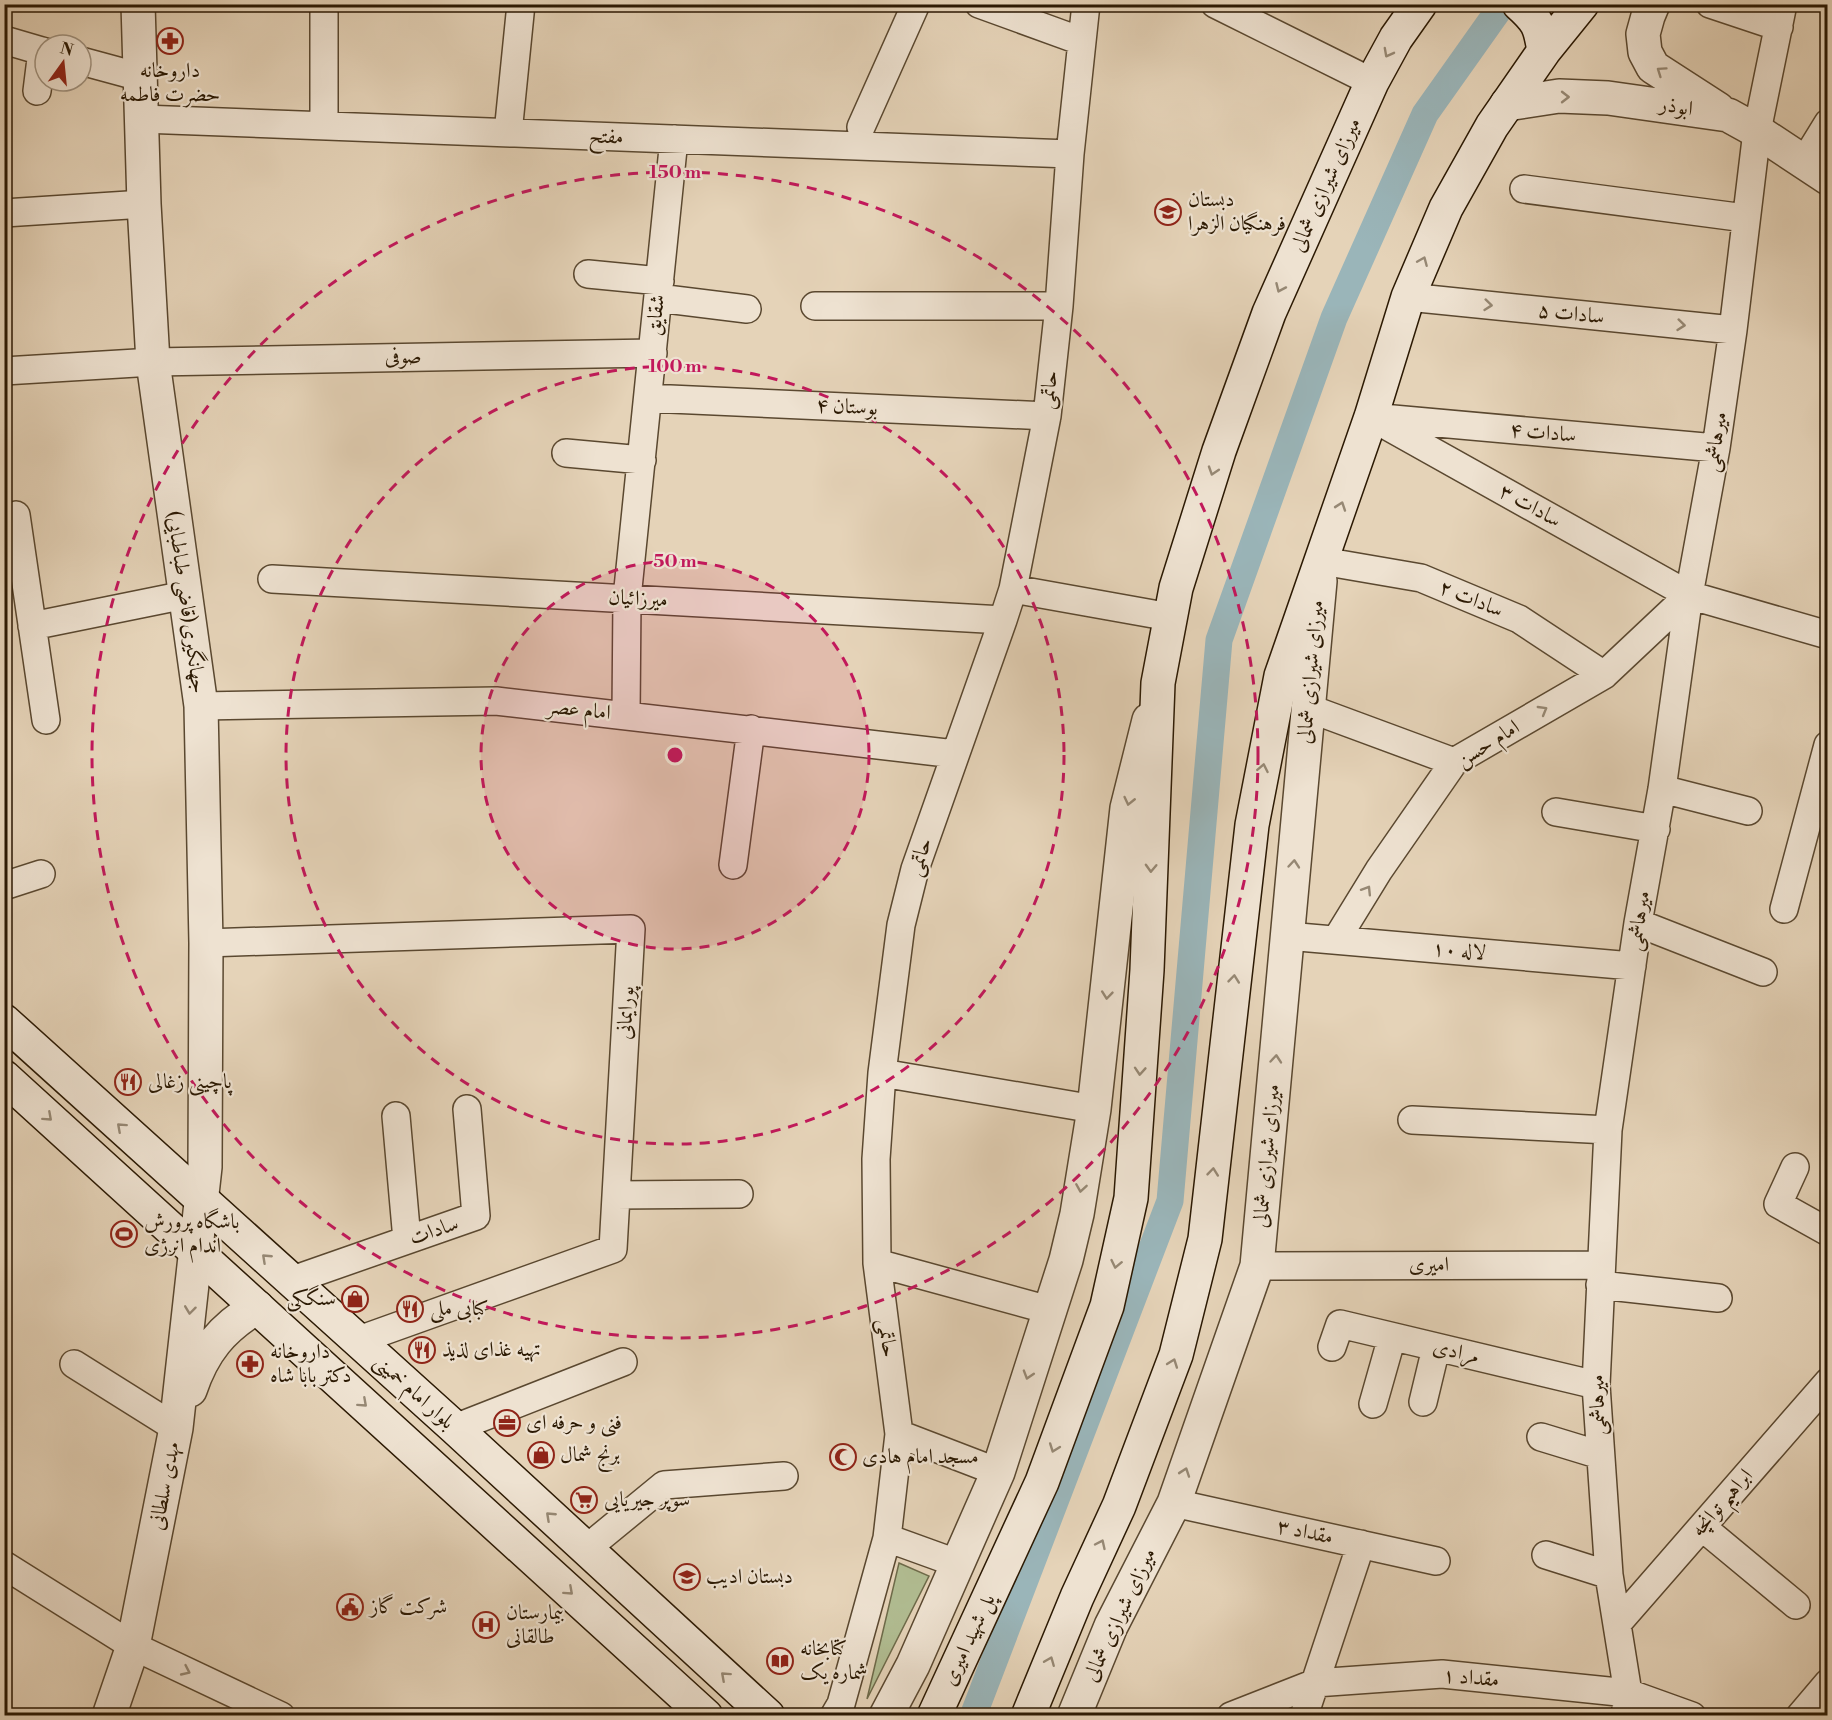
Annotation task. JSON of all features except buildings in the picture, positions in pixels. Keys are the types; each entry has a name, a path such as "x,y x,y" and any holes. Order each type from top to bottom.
{"main road":[{"name":"جهانگیری(قاضی طباطبایی)","path":"138,4 144,204 153,362 201,706 206,943 205,1167 201,1200"},
{"name":"میرزای شیرازی شمالی","path":"886,1716 913,1665 998,1472 1048,1310 1066,1260 1077,1214 1094,1109 1127,808 1158,683 1176,588 1219,451 1269,313 1372,82 1396,38 1420,4"},
{"name":"میرزای شیرازی شمالی","path":"1028,1716 1077,1597 1119,1506 1176,1355 1205,1239 1252,825 1281,676 1371,417 1408,297 1446,208 1492,126 1544,51 1582,4"},
{"path":"1653,4 1643,34 1645,52 1653,66 1728,115"},
{"path":"1527,12 1541,34 1544,51"},
{"name":"ابوذر","path":"1507,104 1559,96 1608,98 1728,115 1757,131 1816,170"},
{"name":"میرزای شیرازی شمالی","path":"1074,1716 1111,1626 1174,1503 1257,1266 1322,561"},
{"name":"میرزای شیرازی شمالی","path":"1005,1565 1042,1482 1107,1306 1131,1198 1147,970 1158,683"},
{"name":"بلوار امام خمینی","path":"4,1021 455,1428 768,1716"},
{"name":"بلوار امام خمینی","path":"4,1077 706,1716"},
{"name":"مهدی سلطانی","path":"109,1716 133,1646 176,1428 201,1200"},
{"path":"176,1428 205,1354 219,1336 238,1319 257,1307"},
{"name":"پل شهید امیری","path":"934,1716 1005,1565"},
{"path":"913,1665 911,1705 913,1716"}],"street":[{"path":"324,4 324,126"},
{"path":"508,133 521,4"},
{"path":"861,127 916,4"},
{"path":"979,4 1082,41"},
{"name":"حاتمی","path":"834,1716 841,1704 887,1538 899,1434 877,1263 876,1159 882,1073 901,926 915,869 1013,589 1047,416 1086,4"},
{"path":"1215,4 1372,82"},
{"path":"1710,4 1781,16"},
{"name":"میرهاشمی","path":"1627,1704 1609,1575 1596,1385 1608,1130 1638,923 1656,829 1689,595 1716,448 1757,131 1781,16"},
{"path":"4,40 33,48"},
{"path":"93,64 140,77"},
{"name":"مفتح","path":"142,119 1071,154"},
{"path":"1816,170 1827,123"},
{"name":"شقایق","path":"626,715 627,598 674,140"},
{"path":"1524,189 1745,218"},
{"path":"4,213 144,204"},
{"path":"588,274 747,309"},
{"name":"سادات ۵","path":"1408,297 1733,330"},
{"path":"815,306 1059,306"},
{"name":"صوفی","path":"4,371 153,362 653,353"},
{"name":"بوستان ۴","path":"648,398 1047,416"},
{"name":"سادات ۴","path":"1371,417 1716,448"},
{"name":"سادات ۳","path":"1371,417 1689,595 1827,635"},
{"path":"566,453 642,460"},
{"path":"16,515 46,720"},
{"name":"سادات ۲","path":"1322,561 1421,578 1519,619 1605,675"},
{"name":"میرزائیان","path":"272,579 1003,620"},
{"path":"1013,589 1170,617"},
{"path":"32,626 185,595"},
{"name":"امام حسن","path":"1336,940 1379,870 1454,762 1605,675 1689,595"},
{"name":"امام عصر","path":"201,706 496,701 955,754"},
{"path":"1308,708 1454,762"},
{"path":"734,865 751,729"},
{"path":"1784,909 1825,763"},
{"path":"1662,789 1748,811"},
{"path":"1556,812 1656,829"},
{"path":"4,886 40,874"},
{"path":"1638,923 1763,972"},
{"name":"پورایمانی","path":"206,943 631,930 613,1249 356,1341"},
{"name":"لاله ۱۰","path":"1287,936 1632,966"},
{"path":"882,1073 1094,1109"},
{"name":"سادات","path":"290,1281 476,1216 467,1109"},
{"path":"396,1116 407,1240"},
{"path":"1412,1120 1608,1130"},
{"path":"1796,1167 1779,1204 1827,1232"},
{"path":"616,1195 739,1194"},
{"path":"877,1263 1048,1310"},
{"name":"امیری","path":"1257,1266 1601,1275 1718,1298"},
{"name":"مرادی","path":"1332,1347 1340,1324 1596,1385"},
{"path":"1372,1404 1392,1337"},
{"path":"1423,1402 1436,1348"},
{"path":"455,1428 623,1362"},
{"path":"74,1364 176,1428"},
{"name":"ابراهیم توانچه","path":"1617,1624 1827,1382"},
{"path":"899,1434 998,1472"},
{"path":"1541,1437 1600,1455"},
{"path":"586,1549 664,1485 784,1476"},
{"name":"مقداد ۳","path":"1174,1503 1436,1561"},
{"path":"1702,1527 1796,1605"},
{"path":"887,1538 959,1564"},
{"path":"1304,1716 1360,1544"},
{"path":"1546,1555 1609,1575"},
{"path":"4,1565 133,1646 281,1716"},
{"name":"مقداد ۱","path":"1231,1716 1314,1683 1442,1674 1692,1716"},
{"path":"1800,1716 1827,1683"}],"green space":[{"path":"899,1563 929,1576 867,1699"}],"waterway":[{"path":"973,1716 1170,1201 1219,640 1334,318 1425,114 1503,4"}],"place":[{"name":"داروخانه حضرت فاطمه","path":"170,41"},
{"name":"دبستان فرهنگیان الزهرا","path":"1168,212"},
{"name":"پاچینی زغالی","path":"128,1082"},
{"name":"باشگاه پرورش اندام انرژی","path":"124,1234"},
{"name":"سنگکی","path":"355,1299"},
{"name":"کبابی ملی","path":"410,1309"},
{"name":"تهیه غذای لذیذ","path":"422,1350"},
{"name":"داروخانه دکتر بابا شاه","path":"250,1364"},
{"name":"فنی و حرفه ای","path":"507,1423"},
{"name":"برنج شمال","path":"541,1455"},
{"name":"مسجد امام هادی","path":"843,1457"},
{"name":"سوپر جیریایی","path":"584,1500"},
{"name":"دبستان ادیب","path":"687,1577"},
{"name":"شرکت گاز","path":"350,1607"},
{"name":"بیمارستان طالقانی","path":"486,1625"},
{"name":"کتابخانه شماره یک","path":"780,1661"}]}
